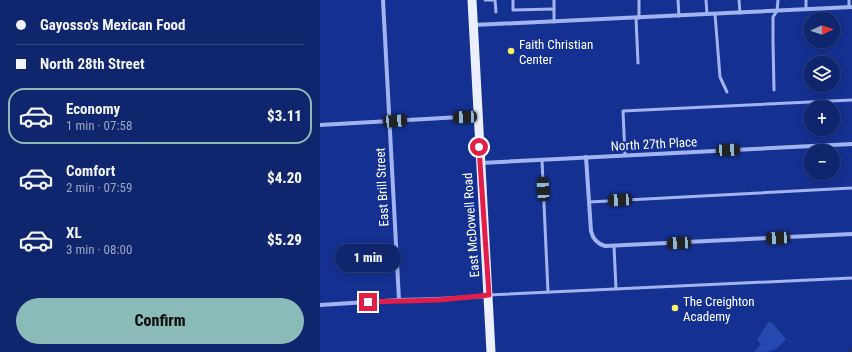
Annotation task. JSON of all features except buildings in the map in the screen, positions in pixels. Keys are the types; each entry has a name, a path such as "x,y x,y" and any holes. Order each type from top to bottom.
{"main road":[{"name":"East McDowell Road","path":"472,0 491,352"}],"street":[{"name":"East Brill Street","path":"383,0 399,300"},
{"path":"474,26 851,7"},
{"path":"320,125 478,116"},
{"name":"North 27th Place","path":"480,163 852,144"},
{"path":"586,157 591,233 595,240 605,246 852,234"},
{"path":"320,305 399,300 439,300 489,295"}],"lane":[{"path":"485,0 495,0 496,12"},
{"path":"513,0 513,10 554,9"},
{"path":"554,0 554,22"},
{"path":"638,63 639,0"},
{"path":"678,0 679,16"},
{"path":"706,0 707,14"},
{"path":"739,0 740,13"},
{"path":"774,90 772,42 773,17 777,11 778,0"},
{"path":"806,0 806,9"},
{"path":"849,0 851,7"},
{"path":"715,14 720,77 728,92"},
{"path":"625,155 623,111 852,100"},
{"path":"542,160 548,292"},
{"path":"589,202 852,188"},
{"path":"614,246 616,289"},
{"path":"489,295 852,278"}],"shaded area":[{"path":"768,322 771,322 786,339 776,349 765,352 754,352 761,344 757,340"}],"place":[{"name":"Faith Christian Center","path":"511,51"},
{"name":"The Creighton Academy","path":"675,308"}],"route":[{"path":"368,302 439,300 489,295 479,147"}]}
